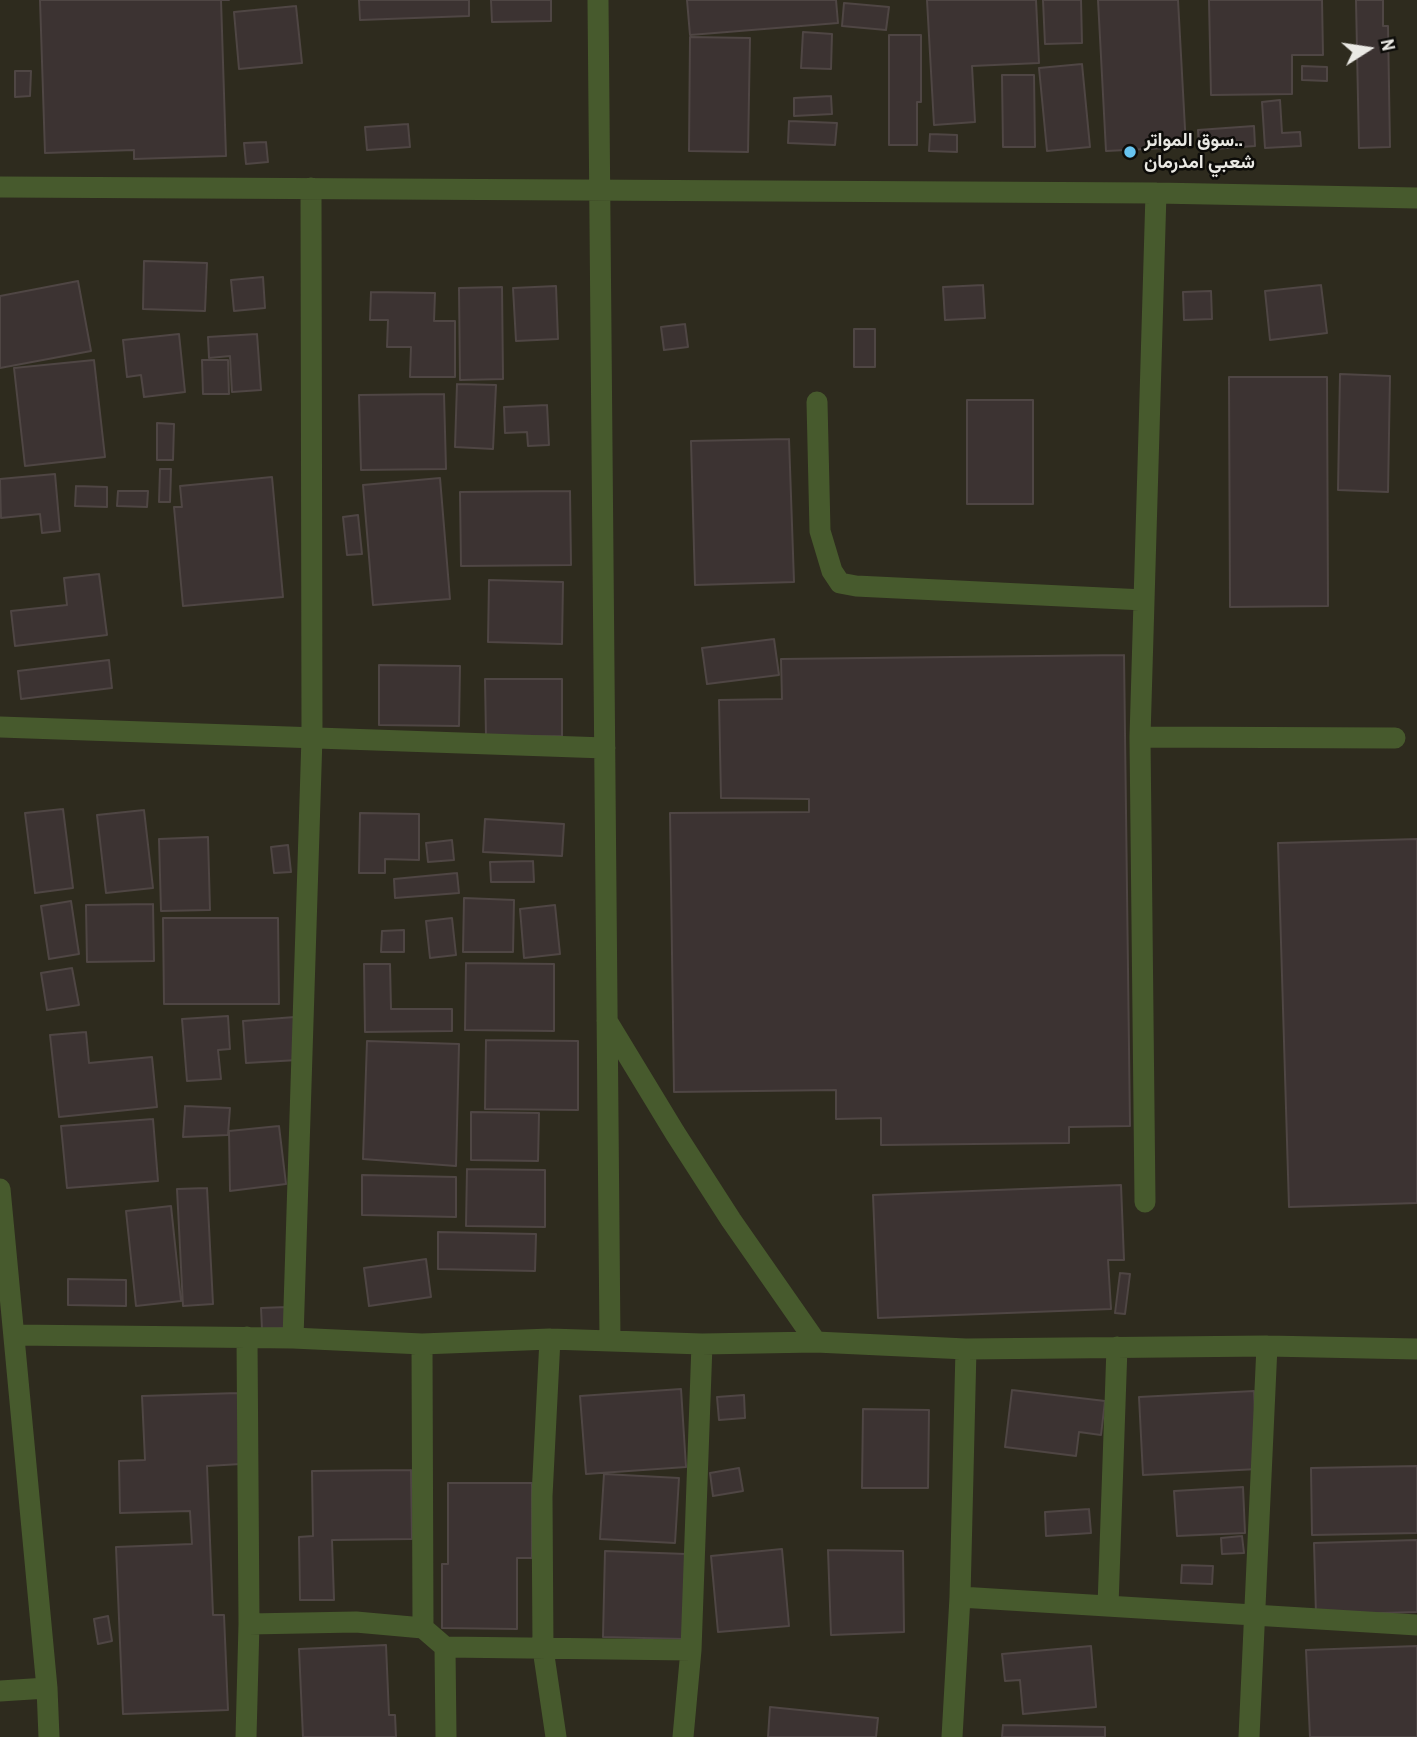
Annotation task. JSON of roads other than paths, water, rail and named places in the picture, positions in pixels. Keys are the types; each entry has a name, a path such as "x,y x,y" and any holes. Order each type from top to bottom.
{"street":[{"path":"597,0 610,1340"},
{"path":"0,187 1156,193 1417,198"},
{"path":"293,1338 312,737 312,188"},
{"path":"1145,1202 1140,737 1156,193"},
{"path":"817,402 820,531 832,570 840,583 856,586 1144,600"},
{"path":"0,727 605,748"},
{"path":"1140,737 1395,738"},
{"path":"607,1020 724,1209 816,1342"},
{"path":"0,1189 47,1688 49,1737"},
{"path":"14,1335 293,1338 422,1344 550,1339 702,1344 816,1342 966,1349 1267,1346 1417,1349"},
{"path":"246,1737 249,1624 247,1337"},
{"path":"550,1339 542,1496 543,1649 556,1737"},
{"path":"422,1344 423,1628"},
{"path":"683,1737 691,1650 702,1344"},
{"path":"1248,1737 1267,1346"},
{"path":"1108,1606 1116,1347"},
{"path":"952,1737 960,1597 966,1349"},
{"path":"960,1597 1417,1625"},
{"path":"249,1624 356,1622 423,1628 445,1647 691,1650"},
{"path":"445,1647 446,1737"},
{"path":"0,1691 47,1688"}],"place":[{"name":"سوق المواتر.. شعبي امدرمان","path":"1130,152"}]}
